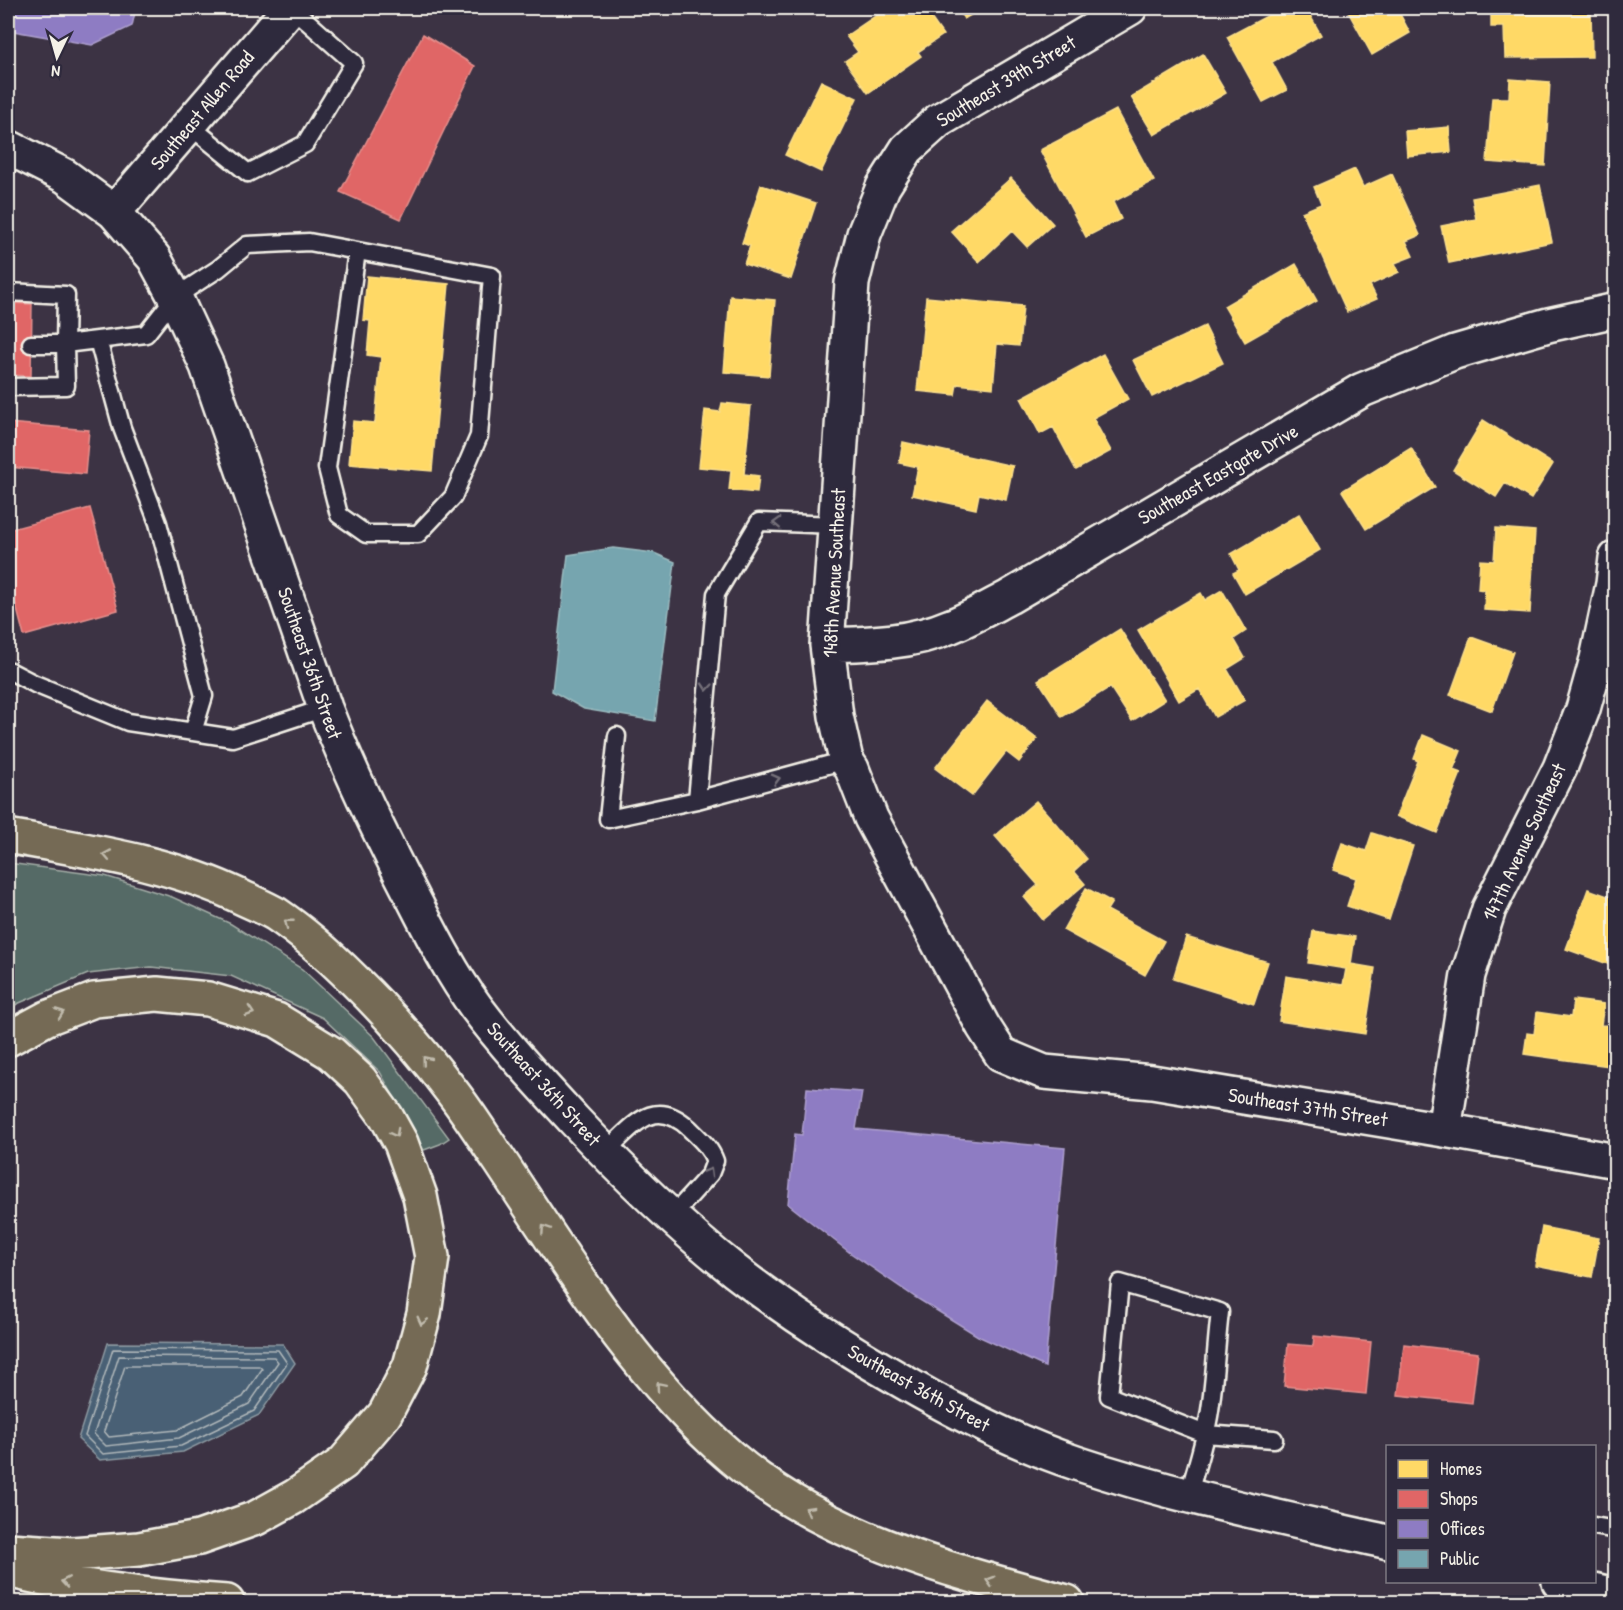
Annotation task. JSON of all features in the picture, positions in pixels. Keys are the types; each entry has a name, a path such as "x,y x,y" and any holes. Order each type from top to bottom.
{"highway":[{"path":"8,836 156,865 221,888 274,913 331,957 386,1011 453,1093 595,1303 633,1354 685,1415 733,1459 782,1495 830,1522 898,1551 950,1569 1067,1602"},
{"path":"8,1039 46,1018 94,1000 157,994 208,999 277,1020 331,1053 360,1080 386,1116 401,1143 420,1196 432,1257 424,1314 410,1366 385,1414 343,1463 294,1497 255,1518 199,1538 139,1549 72,1554 8,1550"},
{"path":"8,1570 48,1580 168,1598 227,1602"}],"street":[{"name":"Southeast Allen Road","path":"114,212 291,8"},
{"name":"Southeast 39th Street","path":"864,234 883,187 907,149 938,121 1130,8"},
{"name":"Southeast 36th Street","path":"8,147 65,176 114,212 154,258 176,297 207,366 325,708 345,760 374,823 435,940 474,1004 523,1066 605,1152 734,1271 835,1342 927,1396 993,1429 1074,1463 1188,1496 1386,1542"},
{"name":"148th Avenue Southeast","path":"864,234 852,283 827,645 836,716 846,760 872,818 983,1026 1001,1054"},
{"name":"Southeast Eastgate Drive","path":"827,645 873,644 912,639 950,627 1019,591 1362,390 1455,352 1548,325 1616,310"},
{"name":"147th Avenue Southeast","path":"1443,1130 1468,975 1489,909 1560,768 1583,709 1597,659 1613,584 1616,558"},
{"name":"Southeast 37th Street","path":"1001,1054 1044,1072 1152,1082 1616,1161"},
{"path":"1567,1583 1616,1595"}],"lane":[{"path":"189,125 248,172 305,144 354,63 291,8"},
{"path":"31,344 66,344 146,334 176,297 218,269 247,245 309,242 492,276 479,436 453,497 418,534 366,534 339,515 327,468 357,251"},
{"path":"8,292 66,295 66,386 8,387"},
{"path":"98,340 122,428 158,523 204,696 193,732"},
{"path":"697,800 716,594 759,522 836,525"},
{"path":"8,670 35,684 128,722 233,738 325,708"},
{"path":"617,736 608,819 697,800 846,760"},
{"path":"605,1152 633,1126 651,1114 663,1113 677,1117 701,1139 711,1150 715,1161 710,1174 672,1216"},
{"path":"1188,1496 1204,1434 1210,1411 1220,1311 1120,1283 1109,1396 1204,1434 1274,1439"},
{"path":"1596,1526 1616,1530"}],"green space":[{"path":"8,863 105,876 172,897 231,924 302,969 374,1037 449,1138 424,1150 380,1072 323,1018 231,976 151,967 88,974 17,1004 8,1011"}],"water":[{"path":"108,1343 283,1344 295,1363 259,1415 183,1452 100,1460 78,1439"}],"building: Homes":[{"path":"455,8 472,8 465,16"},
{"path":"887,8 924,8 943,35 918,52 921,56 868,93 845,61 858,52 846,36"},
{"path":"957,8 983,8 964,19"},
{"path":"1282,8 1306,8 1321,35 1272,62 1287,90 1263,102 1227,37"},
{"path":"1346,8 1412,8 1400,14 1410,33 1372,55"},
{"path":"1491,8 1591,8 1592,57 1505,58 1504,27 1491,27"},
{"path":"1203,54 1226,93 1154,135 1131,97"},
{"path":"1510,79 1550,82 1545,166 1487,162 1492,98 1509,98"},
{"path":"821,81 857,98 821,172 785,155"},
{"path":"1116,110 1154,181 1113,202 1121,219 1086,237 1040,150"},
{"path":"1449,127 1451,152 1407,156 1405,131"},
{"path":"1355,169 1363,187 1392,174 1420,235 1406,241 1413,256 1395,263 1399,272 1370,285 1377,299 1347,312 1302,212 1321,204 1314,187"},
{"path":"1011,178 1053,224 1027,247 1012,231 979,262 951,231"},
{"path":"761,185 816,203 791,279 744,264 750,246 742,243"},
{"path":"1540,185 1552,242 1449,263 1441,226 1476,219 1472,198"},
{"path":"1296,264 1317,301 1245,342 1224,306"},
{"path":"367,276 449,284 432,471 349,464 353,421 375,423 381,357 367,355 370,321 363,320"},
{"path":"730,296 775,300 769,376 724,372"},
{"path":"926,297 1023,306 1019,346 997,344 993,388 957,384 955,395 917,391"},
{"path":"1205,326 1223,363 1152,397 1133,360"},
{"path":"1103,354 1128,399 1093,418 1111,451 1076,470 1053,427 1040,434 1021,398"},
{"path":"722,403 751,406 744,474 759,476 757,493 729,490 731,470 699,467 705,410 720,412"},
{"path":"1483,420 1553,464 1531,499 1505,483 1496,497 1453,470"},
{"path":"903,442 1013,466 1006,500 979,494 976,509 912,495 918,467 899,463"},
{"path":"1411,448 1435,487 1366,529 1342,491"},
{"path":"1299,514 1320,550 1245,594 1233,573 1239,570 1231,554"},
{"path":"1496,528 1535,531 1530,613 1484,610 1485,590 1478,589 1480,560 1494,561"},
{"path":"1222,590 1246,631 1234,639 1245,658 1227,669 1245,700 1215,717 1199,689 1179,701 1138,630 1201,593 1205,600"},
{"path":"1120,629 1165,700 1132,721 1110,687 1062,717 1038,680"},
{"path":"1471,637 1513,652 1492,711 1450,695"},
{"path":"987,701 1037,739 1019,762 1006,752 972,796 935,768"},
{"path":"1423,735 1461,751 1453,770 1461,773 1437,833 1396,816 1418,761 1414,759"},
{"path":"1036,801 1087,859 1074,871 1085,884 1043,920 1024,897 1038,885 995,836"},
{"path":"1372,833 1413,846 1389,920 1347,906 1356,878 1333,870 1342,843 1366,851"},
{"path":"1086,888 1112,902 1107,910 1164,941 1145,975 1063,930"},
{"path":"1588,889 1616,899 1616,967 1566,949"},
{"path":"1313,931 1355,937 1351,964 1375,968 1365,1034 1279,1021 1286,976 1343,985 1346,969 1308,963"},
{"path":"1186,937 1268,962 1254,1004 1173,979"},
{"path":"1573,1000 1604,1004 1601,1025 1616,1026 1616,1067 1524,1054 1527,1033 1534,1034 1537,1012 1571,1017"},
{"path":"1542,1227 1599,1238 1592,1277 1535,1266"}],"building: Shops":[{"path":"423,34 475,66 401,219 340,192"},
{"path":"8,303 32,304 31,376 8,375"},
{"path":"8,423 89,430 85,474 8,467"},
{"path":"90,508 118,610 24,636 8,575 8,530"},
{"path":"1314,1336 1371,1342 1366,1394 1284,1386 1288,1344 1313,1346"},
{"path":"1404,1344 1478,1353 1472,1403 1398,1395"}],"building: Offices":[{"path":"8,8 136,8 132,26 92,45 8,30"},
{"path":"807,1088 862,1092 856,1129 1065,1148 1045,1367 978,1336 915,1297 849,1252 788,1204 795,1134 802,1135"}],"building: Public":[{"path":"613,548 654,553 675,562 655,721 584,709 552,691 568,555"}]}
